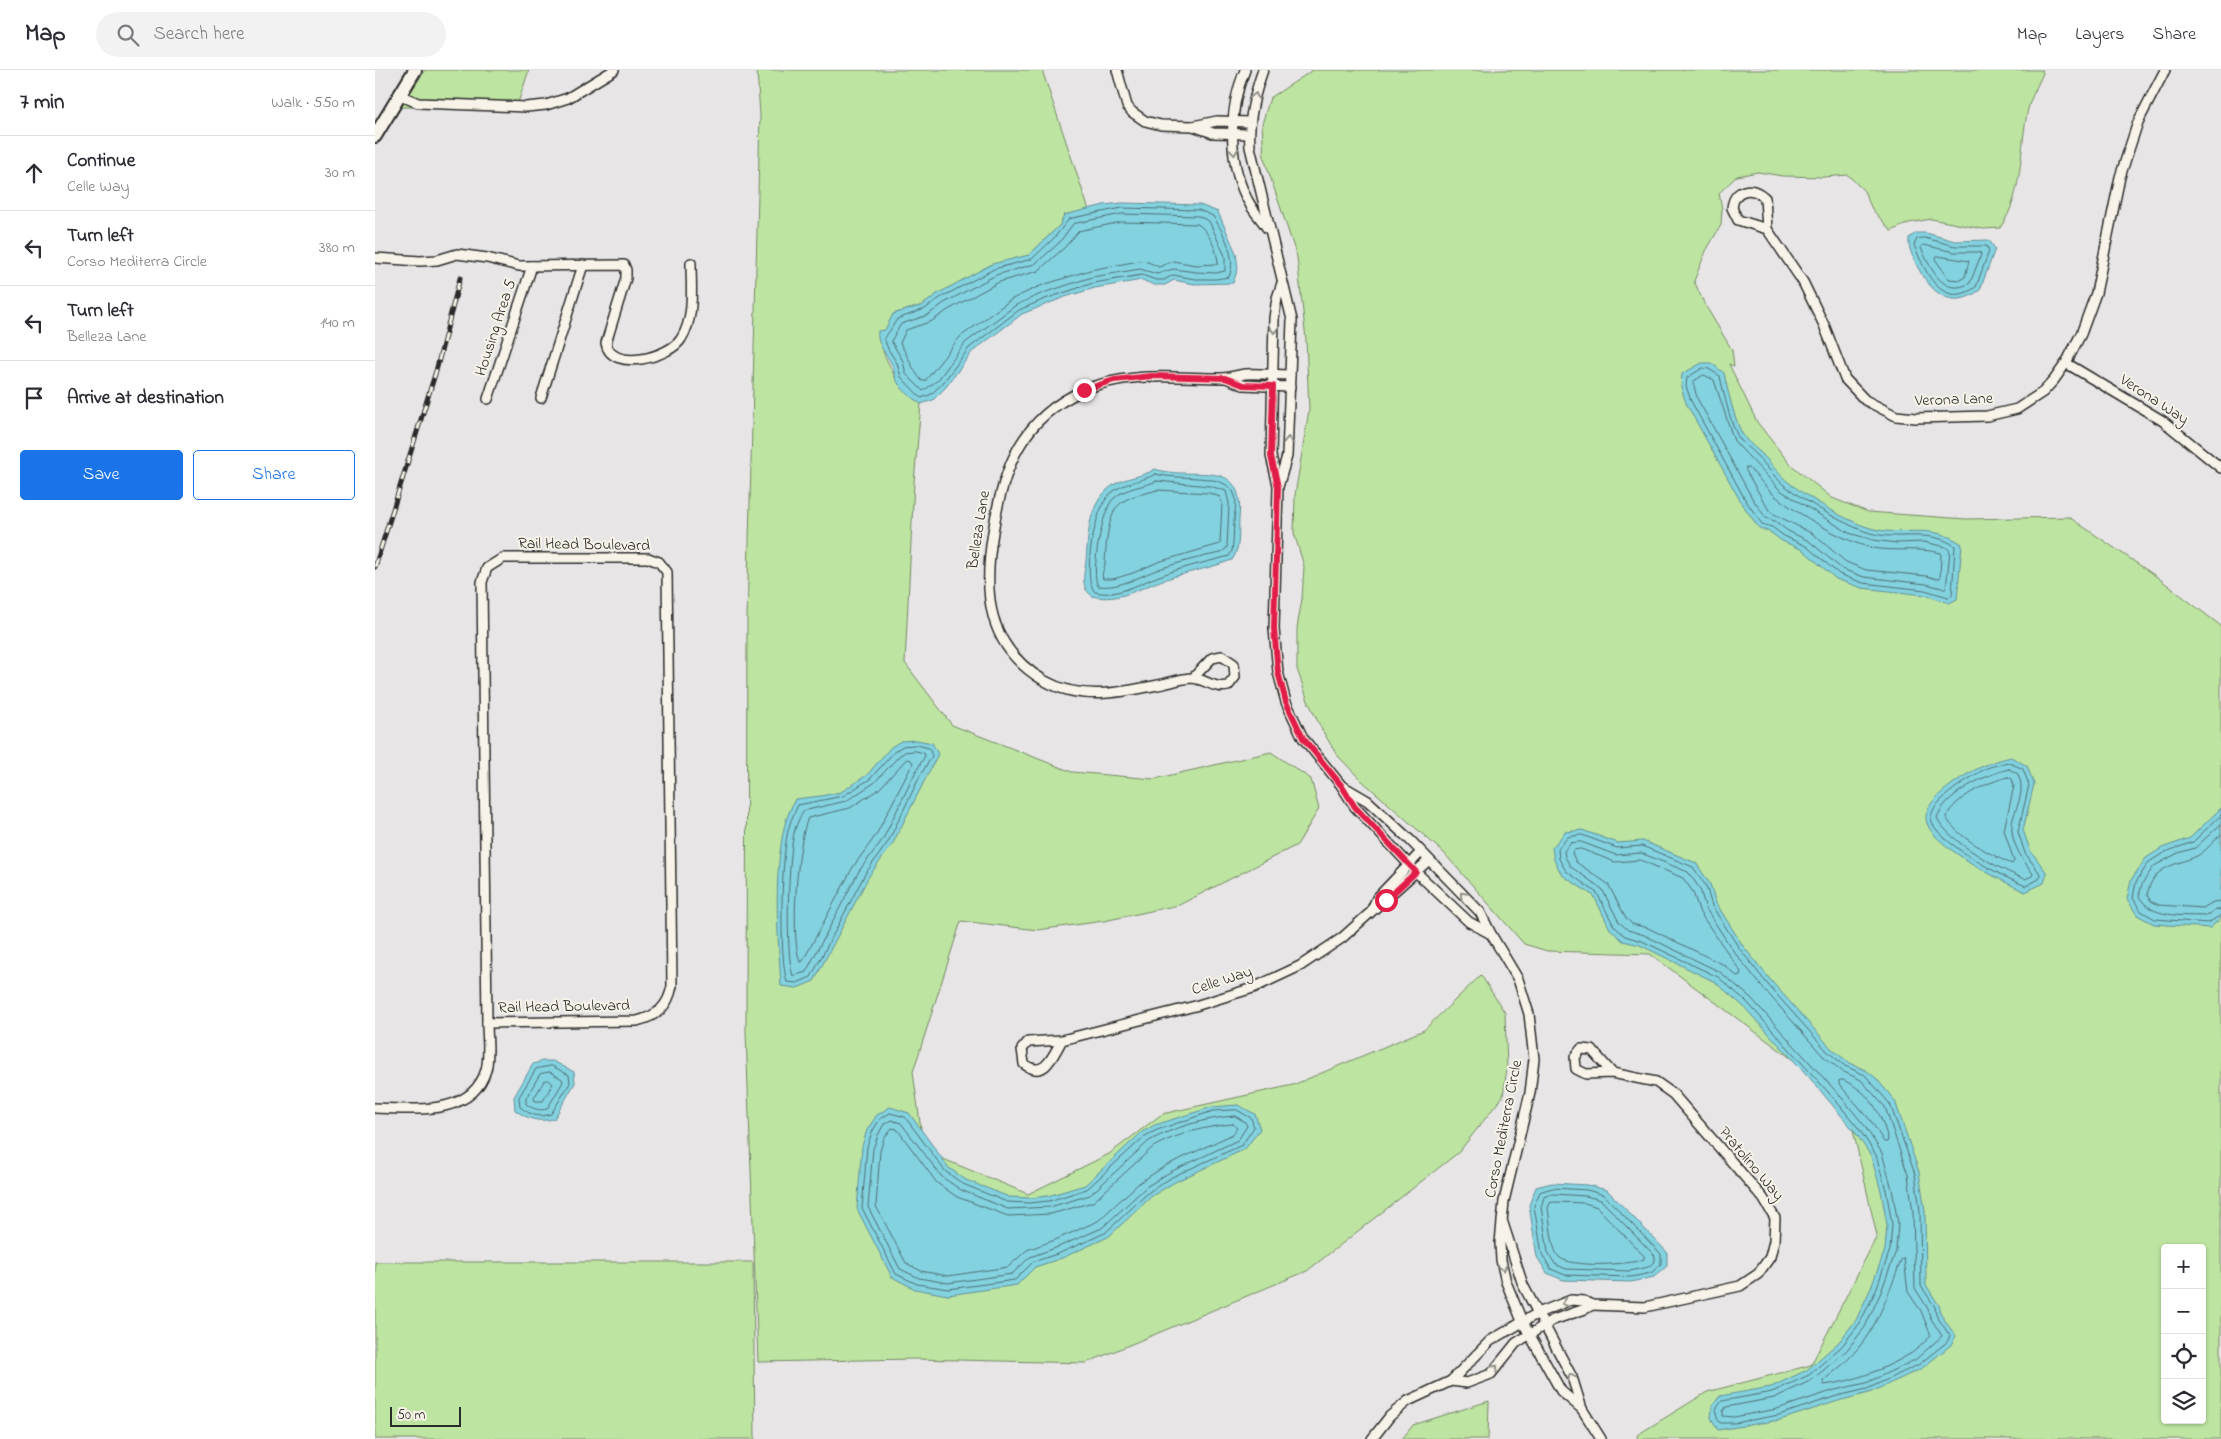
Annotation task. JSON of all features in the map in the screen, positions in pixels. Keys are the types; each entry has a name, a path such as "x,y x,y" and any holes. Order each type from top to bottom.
{"street":[{"path":"375,136 415,70"},
{"path":"399,95 419,104 526,107 546,105 567,98 613,70"},
{"path":"1117,70 1123,97 1137,117 1161,125 1193,126 1217,121 1250,122"},
{"path":"1245,70 1237,95 1233,133 1234,151 1240,182 1251,206 1269,230"},
{"name":"Corso Mediterra Circle","path":"1263,70 1255,94 1249,134 1252,159 1292,320 1287,456 1278,487"},
{"name":"Verona Lane","path":"1767,229 1803,282 1824,326 1845,379 1865,400 1881,410 1897,416 1916,418 1960,418 2000,414 2017,409 2043,392 2067,363 2081,334 2096,293 2118,185 2138,122 2165,70"},
{"path":"1193,126 1213,133 1249,134"},
{"path":"1750,189 1758,191 1765,198 1767,229 1738,220 1731,208 1735,196 1743,190 1750,189"},
{"name":"Housing Area 5","path":"375,258 429,261 457,254 487,258 510,265 621,264 626,268 626,278 606,343 608,351 613,356 630,360 664,352 678,344 682,339 689,321 691,263"},
{"path":"541,398 583,265"},
{"name":"Housing Area 5","path":"488,399 531,266"},
{"name":"Corso Mediterra Circle","path":"1282,283 1277,298 1274,318 1271,456 1278,487 1274,629 1278,672 1286,702 1303,738 1341,785 1355,807 1416,872 1469,922 1491,934"},
{"name":"Verona Way","path":"2067,363 2163,421 2221,468"},
{"name":"Belleza Lane","path":"1193,678 1212,658 1222,656 1234,664 1235,677 1228,686 1213,686 1193,678 1102,694 1074,691 1046,681 1023,665 1000,635 989,599 988,564 999,492 1007,469 1020,445 1047,414 1084,390 1114,380 1152,376 1225,378 1245,374 1290,375"},
{"name":"Belleza Lane","path":"1225,378 1243,385 1290,387"},
{"name":"Rail Head Boulevard","path":"375,1108 435,1109 461,1100 477,1086 485,1071 487,1061 487,1023 483,575 491,564 503,558 654,559 664,567 668,578 672,986 670,996 657,1014 637,1022 487,1023"},
{"name":"Corso Mediterra Circle","path":"1341,785 1368,801 1480,912 1518,979 1529,1014 1534,1059 1530,1093 1508,1179 1502,1220 1501,1260 1509,1291 1522,1321 1561,1391 1582,1409"},
{"name":"Celle Way","path":"1372,909 1377,898 1421,852"},
{"name":"Celle Way","path":"1063,1040 1046,1067 1030,1069 1024,1064 1022,1049 1028,1042 1063,1040 1195,1006 1253,988 1300,966 1342,938 1372,909 1386,900 1429,860"},
{"name":"Pratolino Way","path":"1451,1381 1489,1341 1538,1313 1571,1300 1584,1301 1592,1305 1645,1307 1740,1286 1758,1274 1770,1257 1774,1241 1775,1218 1763,1198 1673,1094 1656,1082 1612,1073"},
{"name":"Corso Mediterra Circle","path":"1502,1220 1519,1275 1571,1377 1582,1409 1601,1439"},
{"name":"Pratolino Way","path":"1451,1381 1467,1383 1491,1374 1499,1366 1509,1349 1563,1316 1585,1310 1592,1305"},
{"path":"1372,1439 1390,1416 1409,1401 1451,1381"}],"green space":[{"path":"425,70 529,70 518,103 483,108 401,107"},
{"path":"757,70 1042,70 1089,210 1064,215 1060,225 1029,255 977,273 938,294 923,305 893,314 883,352 896,379 921,404 914,482 905,663 952,725 1072,772 1154,779 1271,752 1311,779 1319,809 1297,845 1179,905 1104,921 1038,930 961,921 913,1072 924,1151 1028,1194 1109,1154 1162,1114 1293,1085 1424,1030 1481,975 1505,1013 1507,1068 1503,1096 1459,1152 1307,1271 1086,1363 914,1359 758,1362 746,1033 747,619 760,116"},
{"path":"1313,70 2042,70 2043,73 2028,109 2017,186 2008,215 2000,228 1983,229 1931,219 1909,223 1891,231 1872,209 1864,191 1848,175 1824,177 1782,176 1758,172 1737,176 1719,193 1722,209 1721,225 1706,251 1694,281 1704,303 1732,350 1734,366 1729,364 1757,422 1790,464 1832,498 1868,512 1966,519 2069,517 2157,577 2221,626 2221,1439 1638,1439 1637,1435 1707,1392 1811,1365 1877,1236 1846,1099 1650,954 1547,951 1524,944 1444,853 1360,779 1337,755 1322,730 1308,701 1297,669 1297,628 1302,599 1304,566 1294,533 1295,495 1309,410 1306,340 1297,257 1264,158 1262,124 1270,98"},
{"path":"375,1262 753,1262 755,1439 375,1439"},
{"path":"1489,1401 1488,1439 1402,1439 1413,1425"}],"water":[{"path":"1122,203 1200,205 1218,212 1236,253 1238,268 1233,283 1194,284 1174,280 1165,285 1154,285 1142,280 1095,288 1065,297 1022,314 972,352 946,387 933,400 921,404 900,386 892,365 878,340 878,331 885,330 893,314 923,305 937,294 992,264 1029,255 1060,225 1064,215 1104,205"},
{"path":"1916,233 1926,233 1955,241 1989,240 1995,249 1980,290 1959,299 1950,299 1934,290 1916,264 1909,245 1909,238"},
{"path":"1702,363 1711,363 1724,373 1734,414 1743,435 1788,482 1830,509 1864,526 1886,531 1918,531 1939,534 1950,537 1962,544 1957,599 1949,603 1925,595 1862,588 1836,579 1803,550 1759,528 1742,504 1686,403 1681,387 1682,374"},
{"path":"1155,469 1170,472 1214,474 1226,478 1234,486 1239,499 1239,540 1235,555 1232,560 1166,579 1121,596 1102,598 1092,596 1085,588 1084,577 1088,533 1096,506 1100,498 1112,486"},
{"path":"917,740 932,743 938,754 892,845 869,876 814,981 797,988 781,986 777,907 778,867 785,824 795,799 841,792 867,775 891,747 901,741"},
{"path":"2011,757 2027,766 2034,784 2023,830 2030,850 2047,873 2044,883 2025,892 1952,851 1930,829 1926,819 1928,810 1933,802 1954,783 1977,769"},
{"path":"2221,808 2221,918 2210,928 2154,924 2137,915 2127,899 2131,880 2146,858 2162,848 2190,838"},
{"path":"1582,830 1618,843 1643,841 1696,863 1710,884 1716,903 1743,946 1773,983 1831,1048 1848,1062 1867,1071 1876,1078 1895,1101 1919,1172 1925,1211 1926,1285 1940,1307 1940,1312 1947,1324 1956,1336 1951,1345 1921,1369 1869,1393 1780,1420 1718,1430 1711,1418 1712,1406 1720,1396 1771,1387 1807,1370 1839,1342 1856,1320 1871,1288 1885,1250 1887,1225 1881,1191 1871,1156 1855,1132 1808,1076 1742,1005 1715,982 1640,945 1623,941 1610,929 1594,896 1562,875 1554,860 1552,848 1565,832"},
{"path":"553,1061 574,1072 575,1083 554,1119 538,1120 529,1118 515,1110 514,1097 533,1064"},
{"path":"1238,1105 1255,1114 1260,1129 1245,1149 1175,1182 1152,1196 1108,1237 1062,1258 1035,1267 1017,1285 948,1295 915,1289 892,1277 857,1209 862,1146 867,1130 877,1115 890,1107 909,1113 949,1168 966,1180 1009,1197 1029,1198 1048,1196 1085,1185 1142,1132 1155,1125 1212,1107"},
{"path":"1552,1183 1587,1185 1607,1190 1667,1252 1667,1266 1654,1277 1631,1282 1563,1280 1547,1273 1537,1257 1529,1205 1536,1187"}],"railway":[{"path":"375,567 436,371 460,278"}],"route":[{"path":"1084,390 1114,380 1152,376 1225,378 1243,385 1273,386 1271,456 1278,487 1274,629 1278,672 1286,702 1303,738 1341,785 1355,807 1416,872 1386,900"}]}
